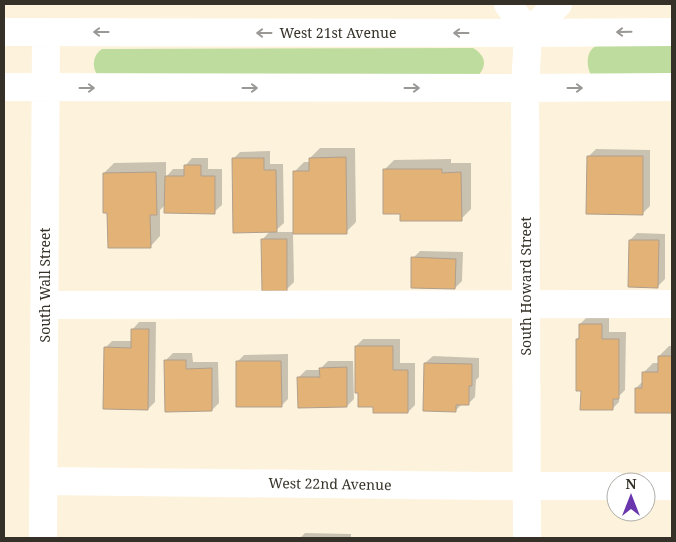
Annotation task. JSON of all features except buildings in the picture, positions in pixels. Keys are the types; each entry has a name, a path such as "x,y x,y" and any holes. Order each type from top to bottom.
{"street":[{"path":"508,4 528,33 558,4"},
{"name":"West 21st Avenue","path":"4,32 672,32"},
{"name":"South Wall Street","path":"44,538 46,32"},
{"name":"South Howard Street","path":"526,538 525,88 528,33"},
{"path":"4,87 672,87"},
{"path":"45,305 672,304"},
{"name":"West 22nd Avenue","path":"44,481 606,486"},
{"path":"656,486 672,486"}],"green space":[{"path":"596,46 672,46 672,75 591,75 588,59 590,51"},
{"path":"473,48 484,60 483,68 478,76 98,76 94,69 95,58 102,49"}]}
